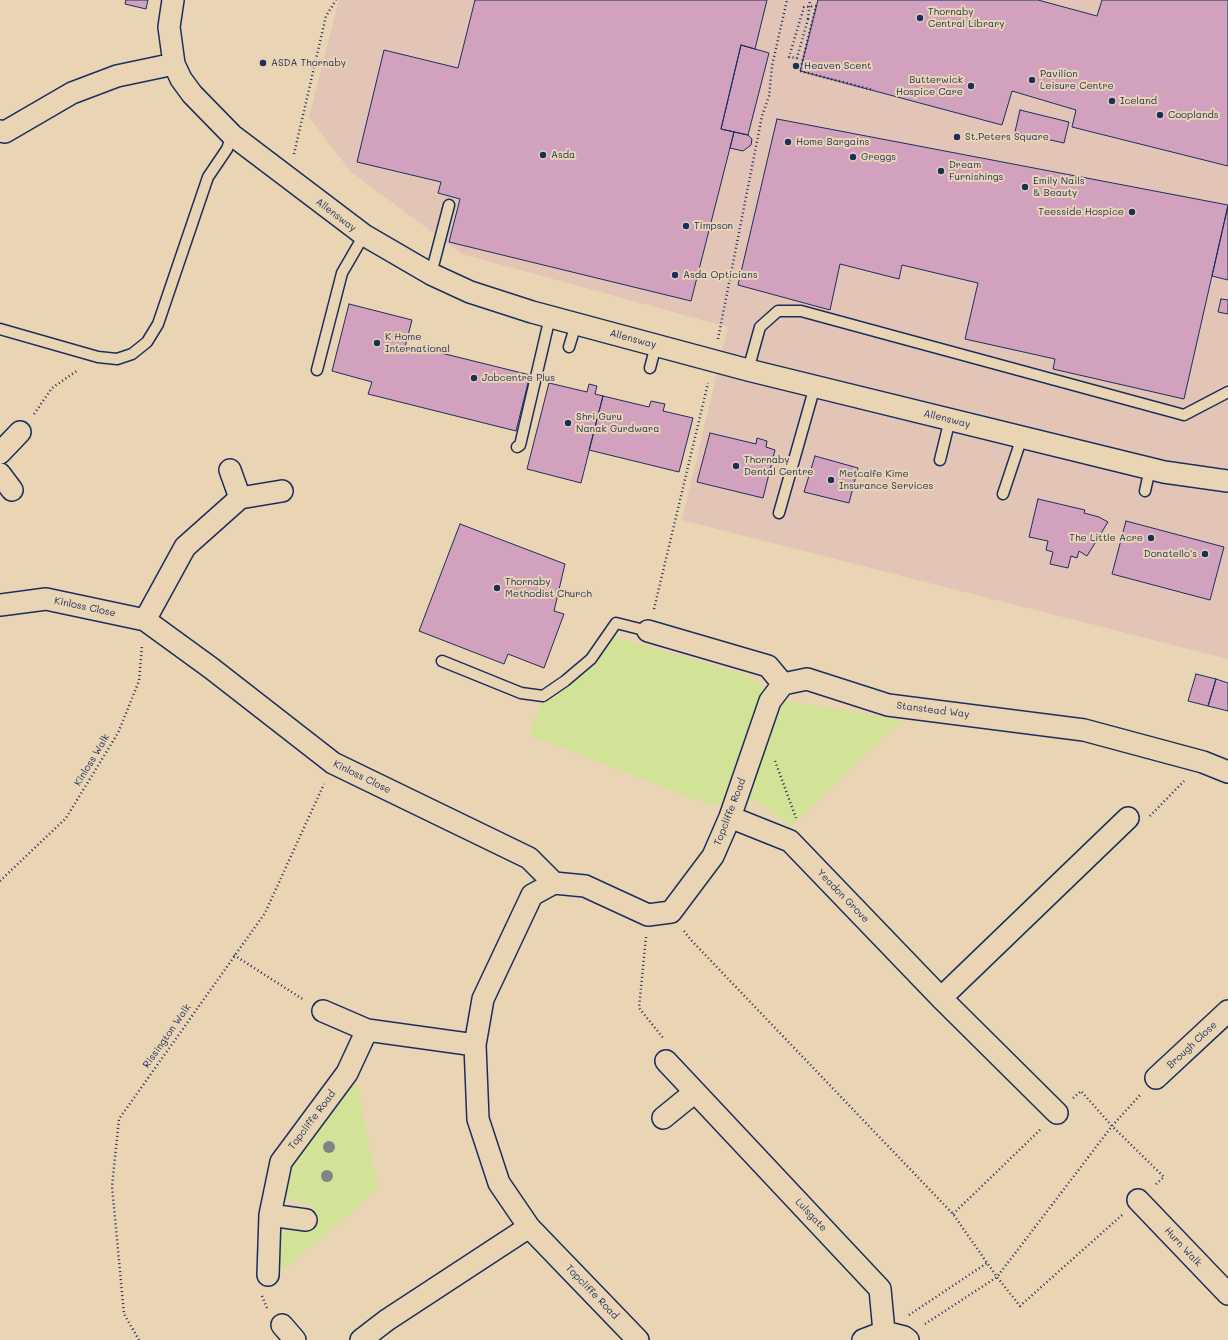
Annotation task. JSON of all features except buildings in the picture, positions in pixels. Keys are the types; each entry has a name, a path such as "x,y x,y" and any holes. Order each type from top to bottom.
{"street":[{"name":"Allensway","path":"173,0 169,27 174,64 180,80 232,135 364,235 431,274 470,292 550,317 748,370 1150,469 1228,481"},
{"path":"0,132 5,132 72,93 117,76 174,64"},
{"path":"0,453 20,432"},
{"path":"230,470 240,498"},
{"path":"145,620 185,547 240,498 282,490"},
{"name":"Kinloss Close","path":"0,605 46,599 145,620 211,668 333,763 529,858 554,883"},
{"path":"648,631 768,666 783,684"},
{"name":"Stanstead Way","path":"783,684 807,679 888,704 1084,730 1203,762 1228,772"},
{"name":"Topcliffe Road","path":"672,912 713,856 730,817 770,701 783,684"},
{"name":"Yeadon Grove","path":"730,817 790,841 941,998 1057,1113"},
{"path":"941,998 1128,818"},
{"path":"554,883 585,886 648,915 672,912"},
{"name":"Topcliffe Road","path":"554,883 532,895 483,1000 475,1045 478,1119 499,1183 529,1227 638,1340"},
{"path":"323,1011 367,1030 475,1045"},
{"name":"Brough Close","path":"1156,1078 1228,1011"},
{"name":"Topcliffe Road","path":"268,1275 270,1215 281,1162 347,1072 367,1030"},
{"name":"Lulsgate","path":"666,1060 880,1289 884,1332"},
{"path":"664,1118 695,1092"},
{"name":"Hurn Walk","path":"1138,1200 1228,1294"},
{"path":"270,1215 306,1220"},
{"path":"361,1340 387,1320 529,1227"},
{"path":"863,1340 884,1332 906,1339"}],"lane":[{"path":"0,329 98,357 117,359 132,354 147,342 158,324 208,177 227,149 232,135"},
{"path":"431,274 449,205"},
{"path":"318,370 342,273 364,235"},
{"path":"748,370 760,326 778,311 800,311 1184,415 1228,392"},
{"path":"517,447 520,445 550,317"},
{"path":"569,348 576,324"},
{"path":"650,368 656,345"},
{"path":"778,513 815,386"},
{"path":"940,460 950,419"},
{"path":"1003,494 1022,437"},
{"path":"1145,491 1150,469"},
{"path":"442,661 521,693 543,696 566,681 591,659 616,622 648,631"}],"path":[{"path":"288,178 326,16 336,0"},
{"path":"648,631 714,361 762,116 769,96 772,66 787,0"},
{"path":"810,0 808,19 797,58 789,57 804,7 816,6 800,71 874,90"},
{"path":"20,432 52,388 98,357"},
{"name":"Kinloss Walk","path":"0,881 66,818 118,734 139,681 145,620"},
{"path":"774,758 800,829 790,841"},
{"path":"1128,818 1138,828 1203,762"},
{"name":"Rissington Walk","path":"139,1340 124,1314 112,1186 119,1119 265,912 333,763"},
{"path":"672,912 691,940 953,1214 997,1277 1020,1306 1164,1177 1112,1126 1081,1091 953,1214"},
{"path":"648,915 639,1008 674,1052 666,1060"},
{"path":"234,955 323,1011"},
{"path":"906,1339 997,1277 1112,1126 1156,1078"},
{"path":"884,1332 987,1262"}],"shaded area":[{"path":"339,0 1228,0 1228,659 682,520 728,327 462,254 351,172 309,117"}],"green space":[{"path":"608,635 743,674 788,701 902,720 791,826 757,801 707,804 530,735 543,696 565,681"},
{"path":"357,1085 378,1189 285,1269 277,1261 276,1243 284,1232 295,1227 307,1227 312,1206 284,1198 283,1181 299,1155 346,1089"}],"place":[{"name":"Thornaby Central Library","path":"920,18"},
{"name":"ASDA Thornaby","path":"263,63"},
{"name":"Heaven Scent","path":"796,66"},
{"name":"Pavilion Leisure Centre","path":"1032,80"},
{"name":"Butterwick Hospice Care","path":"971,86"},
{"name":"Iceland","path":"1112,101"},
{"name":"Cooplands","path":"1160,115"},
{"name":"St.Peters Square","path":"957,137"},
{"name":"Home Bargains","path":"788,142"},
{"name":"Asda","path":"543,155"},
{"name":"Greggs","path":"853,157"},
{"name":"Dream Furnishings","path":"941,171"},
{"name":"Emily Nails & Beauty","path":"1025,187"},
{"name":"Teesside Hospice","path":"1132,212"},
{"name":"Timpson","path":"686,226"},
{"name":"Asda Opticians","path":"675,275"},
{"name":"K Home International","path":"377,343"},
{"name":"Jobcentre Plus","path":"474,378"},
{"name":"Shri Guru Nanak Gurdwara","path":"568,423"},
{"name":"Thornaby Dental Centre","path":"736,466"},
{"name":"Metcalfe Kime Insurance Services","path":"831,480"},
{"name":"The Little Acre","path":"1151,538"},
{"name":"Donatello's","path":"1205,554"},
{"name":"Thornaby Methodist Church","path":"497,588"}]}
